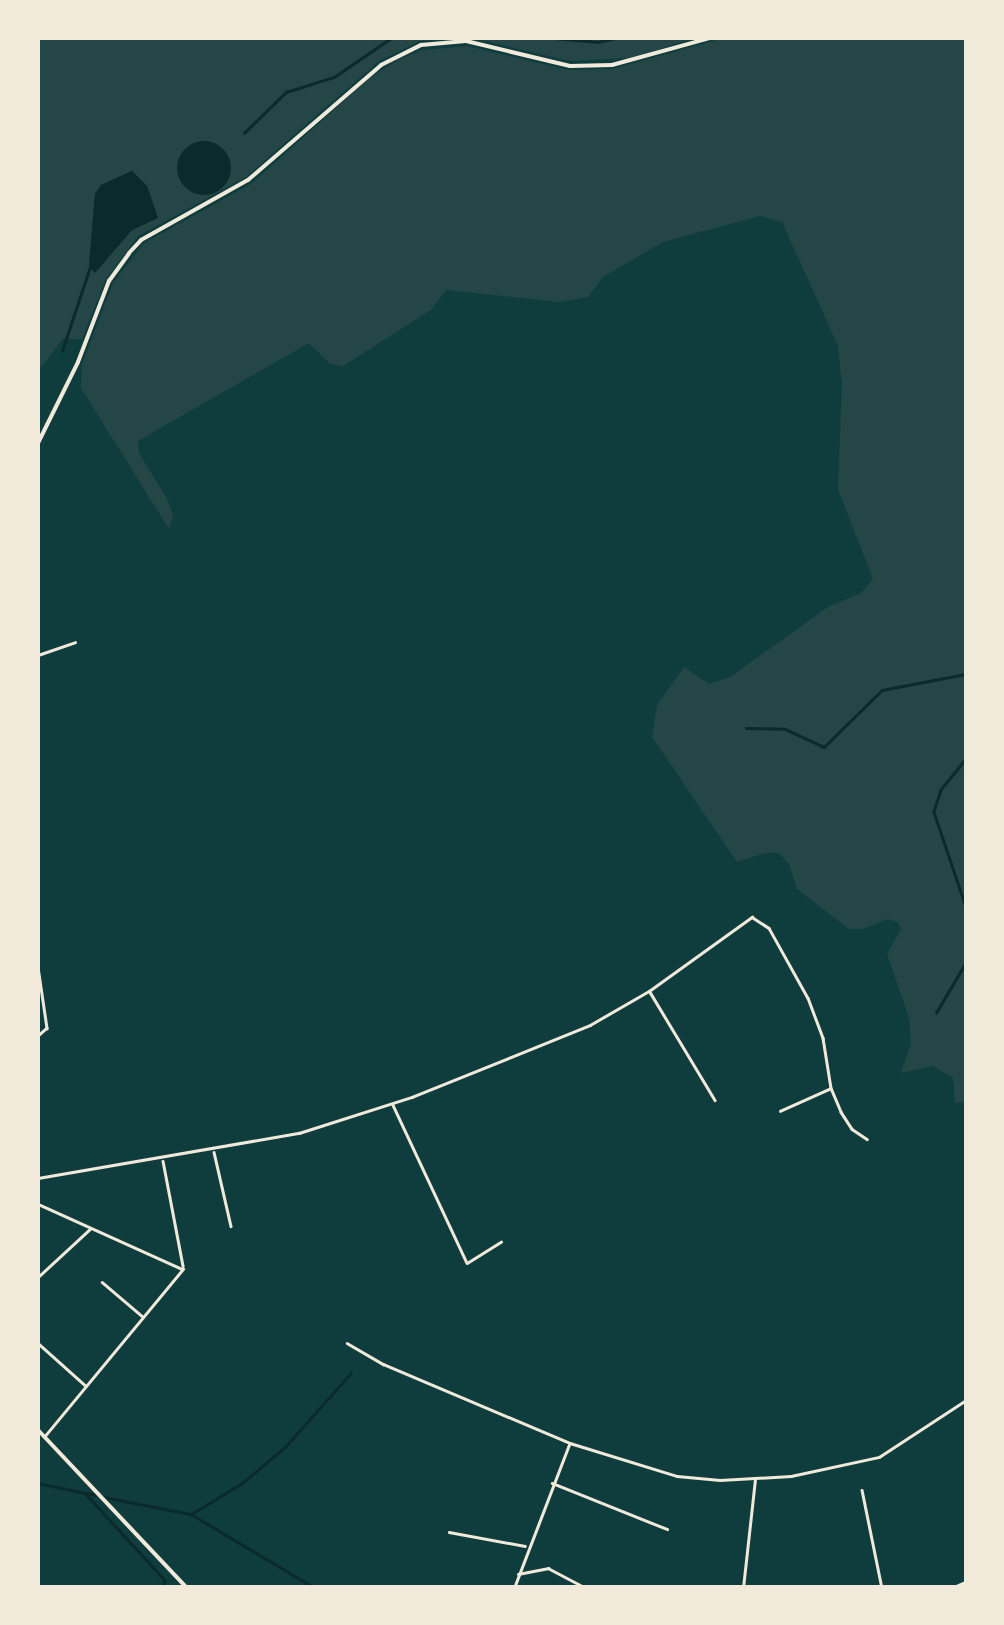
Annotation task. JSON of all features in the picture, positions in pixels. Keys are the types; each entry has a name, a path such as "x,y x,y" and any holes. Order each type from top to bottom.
{"street":[{"path":"38,443 78,362 110,281 129,252 141,240 248,180 381,65 421,46 466,41 570,66 612,65 710,38"},
{"path":"38,655 74,642"},
{"path":"38,1178 299,1133 393,1104 556,1042 649,990 744,920 763,920 816,1016 831,1088 846,1121 867,1138"},
{"path":"38,968 47,1021 40,1035"},
{"path":"649,990 714,1100"},
{"path":"780,1111 831,1088"},
{"path":"393,1104 467,1263 501,1242"},
{"path":"214,1150 231,1226"},
{"path":"162,1159 183,1269"},
{"path":"38,1204 183,1269"},
{"path":"38,1278 90,1228"},
{"path":"44,1437 183,1269"},
{"path":"102,1282 143,1317"},
{"path":"347,1342 383,1364 570,1443 678,1476 756,1479 819,1472 879,1457 966,1400"},
{"path":"39,1344 86,1386"},
{"path":"38,1430 188,1588"},
{"path":"514,1588 551,1483 570,1443"},
{"path":"743,1588 756,1479"},
{"path":"551,1483 667,1529"},
{"path":"862,1490 882,1588"},
{"path":"448,1532 527,1546"},
{"path":"516,1574 548,1568 586,1588"},
{"path":"954,1588 966,1583"}],"shaded area":[{"path":"38,38 460,38 420,41 379,61 246,177 138,236 106,279 82,339 63,339 38,371","holes":["132,171 147,186 158,218 132,230 95,272 89,266 95,194 101,185"]},
{"path":"471,38 695,38 630,58 570,61"},
{"path":"724,38 966,38 966,1102 955,1103 953,1078 933,1066 901,1073 911,1044 909,1018 887,954 901,929 898,922 887,919 863,929 849,929 797,889 789,864 779,853 737,862 652,737 657,705 684,667 709,684 730,677 828,607 861,593 873,579 838,489 842,385 838,346 782,222 760,216 663,242 603,277 588,297 559,302 446,290 431,310 343,366 330,364 309,343 138,441 139,453 173,515 169,529 81,388 82,364 113,283 144,243 251,184 372,76 400,59 422,50 466,46 569,70 612,69"},
{"path":"204,141 223,149 231,168 223,187 204,195 185,187 177,168 185,149"},
{"path":"132,171 147,186 158,218 132,230 95,273 89,266 95,194 101,185"}],"waterway":[{"path":"244,133 286,92 334,77 391,38"},
{"path":"554,38 598,42 615,38"},
{"path":"62,351 90,267"},
{"path":"746,728 785,729 824,747 882,690 966,674"},
{"path":"966,759 941,790 934,812 966,907"},
{"path":"936,1013 966,962"},
{"path":"966,984 966,1053"},
{"path":"104,1497 191,1514 241,1484 285,1447 351,1373"},
{"path":"38,1483 85,1493 165,1580 163,1588"},
{"path":"85,1493 96,1495"},
{"path":"191,1514 315,1588"}]}
